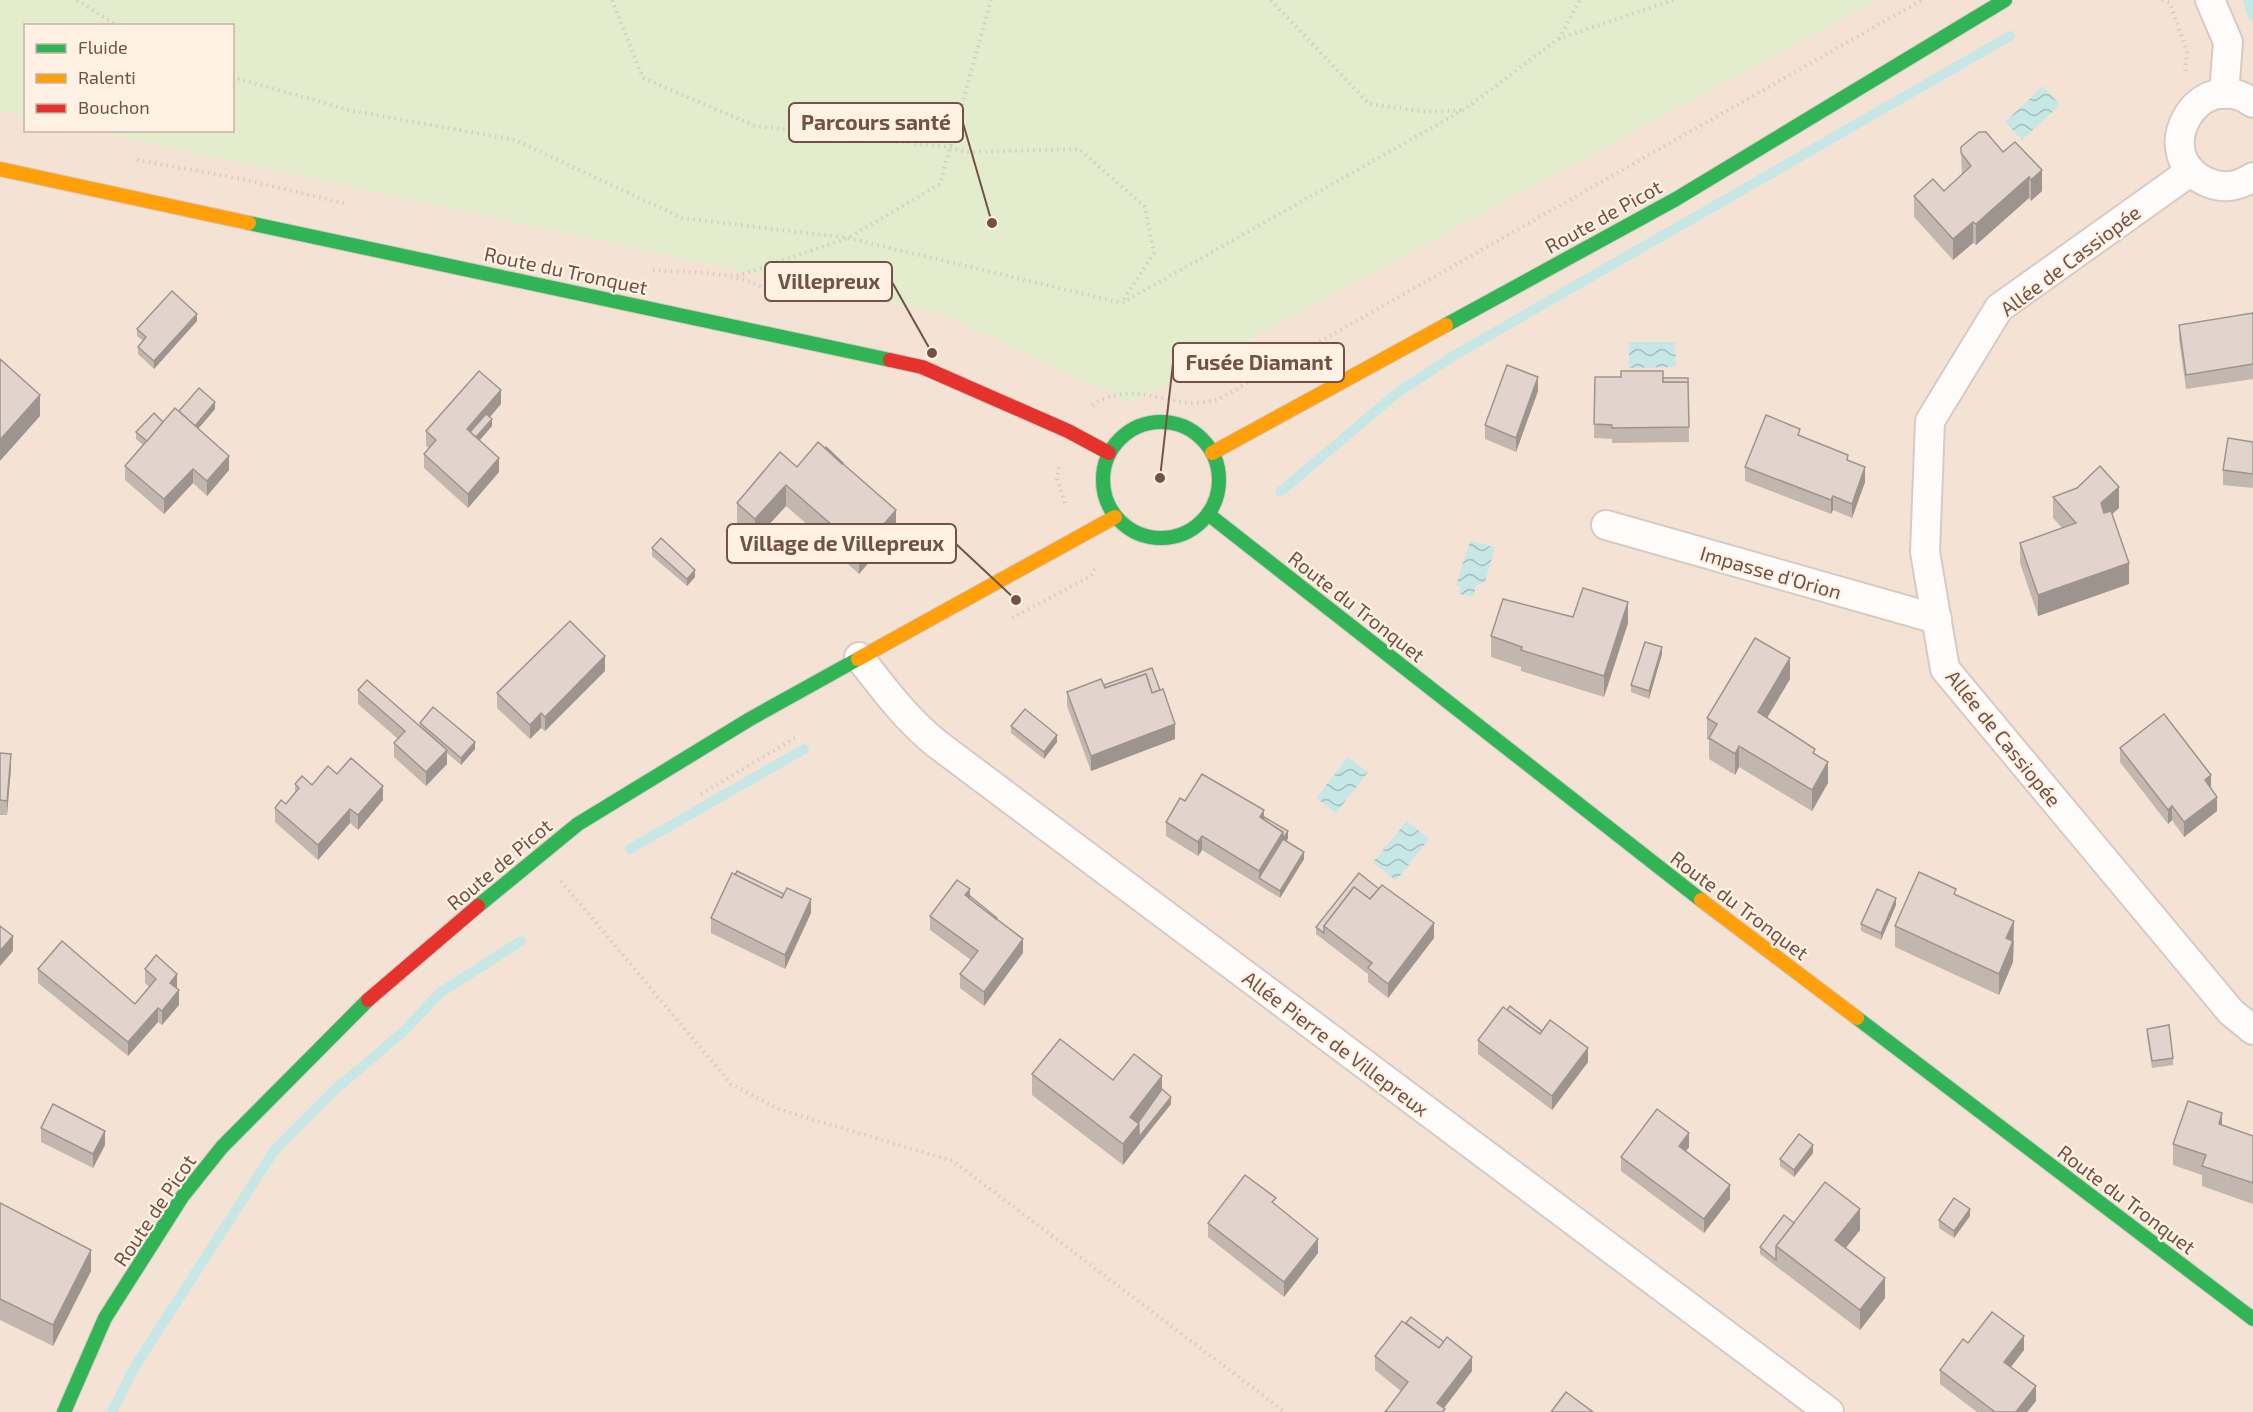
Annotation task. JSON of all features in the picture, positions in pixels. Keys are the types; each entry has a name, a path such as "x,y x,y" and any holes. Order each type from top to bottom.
{"main road":[{"name":"Route de Picot","path":"1212,453 1676,199 2005,0"},
{"name":"Route du Tronquet","path":"0,169 922,367 1068,431 1108,453"},
{"path":"1151,422 1170,422 1187,428 1202,438 1212,453 1218,468 1219,484 1216,500 1208,514 1196,526 1180,535 1162,538 1145,536 1128,529 1115,517 1106,502 1102,486 1103,469 1108,453 1119,439 1134,428 1151,422"},
{"name":"Route du Tronquet","path":"1208,514 1663,871 2253,1319"},
{"name":"Route de Picot","path":"64,1412 105,1318 182,1197 222,1147 349,1017 537,855 578,824 750,719 1115,517"}],"street":[{"path":"2210,0 2228,42 2224,94"},
{"path":"2253,104 2238,95 2210,96 2188,113 2181,126 2179,142 2182,157 2191,171 2202,180 2216,185 2231,186 2253,177"},
{"name":"Allée de Cassiopée","path":"2191,171 1999,308 1930,421 1925,552 1945,669 2231,1012 2253,1030"},
{"name":"Impasse d'Orion","path":"1606,525 1937,619"},
{"name":"Allée Pierre de Villepreux","path":"860,657 886,694 920,730 937,744 1829,1412"}],"path":[{"path":"77,0 115,24"},
{"path":"612,0 643,78 755,126 950,147 966,153 1079,149 1145,207 1154,253 1122,303"},
{"path":"737,276 848,238 940,184 991,0"},
{"path":"1271,0 1369,104 1429,112 1465,109"},
{"path":"1558,39 1580,0"},
{"path":"234,78 353,111 515,140 682,218 848,238 1122,303 1465,109 1558,39 1673,0"},
{"path":"1068,431 1079,414 1100,401 1133,393 1164,396 1190,403 1217,400 1922,0"},
{"path":"2162,0 2170,3 2187,52 2181,126"},
{"path":"699,795 799,735"},
{"path":"551,884 568,873"},
{"path":"558,879 731,1084 781,1110 953,1161 1285,1412"}],"shaded area":[{"path":"0,0 2253,0 2253,1412 0,1412"}],"green space":[{"path":"0,0 1877,0 1132,403 944,315 98,132 234,132 234,24 24,24 24,116 0,110"}],"water":[{"path":"2043,86 2060,105 2022,140 2005,122"},
{"path":"1629,342 1675,342 1676,367 1629,368"},
{"path":"1470,541 1495,547 1485,582 1476,586 1473,597 1459,594 1461,587 1456,585"},
{"path":"1348,757 1368,772 1336,813 1316,798"},
{"path":"1407,821 1429,839 1396,881 1373,862"}],"building":[{"path":"1979,132 1986,132 2003,152 2015,142 2042,170 2031,180 2029,177 1976,224 1973,222 1953,239 1914,196 1933,179 1944,191 1971,166 1961,153 1961,147"},
{"path":"172,291 197,314 154,361 138,347 146,337 137,329"},
{"path":"2253,313 2253,364 2186,375 2179,325"},
{"path":"0,359 40,395 0,440"},
{"path":"1507,365 1538,377 1516,438 1485,425"},
{"path":"479,371 501,390 467,429 499,458 468,494 424,454 436,440 426,431"},
{"path":"1621,371 1663,371 1663,382 1688,382 1689,427 1612,428 1612,425 1594,424 1595,377 1621,377"},
{"path":"1663,378 1688,378 1688,382 1663,382"},
{"path":"199,388 215,402 195,426 179,411"},
{"path":"175,408 229,456 207,481 193,469 164,499 125,466"},
{"path":"154,413 163,422 147,441 136,432"},
{"path":"486,414 492,419 476,437 470,432"},
{"path":"1766,415 1800,429 1798,435 1848,455 1847,460 1865,467 1852,504 1833,496 1831,500 1745,467"},
{"path":"2228,438 2253,442 2253,474 2223,470"},
{"path":"818,442 896,510 859,553 839,536 841,533 786,485 755,519 737,503 780,452 797,467"},
{"path":"825,448 843,463 842,464"},
{"path":"2100,466 2119,487 2101,503 2104,513 2111,511 2129,563 2038,595 2020,543 2076,523 2053,497 2077,488"},
{"path":"661,538 695,570 687,579 652,548"},
{"path":"1583,588 1628,602 1604,676 1521,650 1522,647 1491,636 1503,599 1573,617"},
{"path":"570,621 605,656 545,717 541,713 530,725 497,693"},
{"path":"1755,638 1790,658 1758,712 1815,749 1813,753 1828,762 1812,790 1739,746 1735,754 1709,738 1717,724 1707,718"},
{"path":"1645,642 1662,647 1649,691 1631,685"},
{"path":"1152,668 1160,690 1152,693 1146,674 1105,688 1104,685"},
{"path":"1146,674 1152,693 1163,689 1175,724 1091,756 1067,692 1101,679 1105,688"},
{"path":"367,680 447,750 426,772 394,743 405,731 358,690"},
{"path":"433,707 475,742 461,758 420,723"},
{"path":"1025,709 1057,735 1044,752 1011,726"},
{"path":"2164,714 2211,775 2205,780 2217,797 2184,822 2172,806 2168,810 2120,748"},
{"path":"0,753 11,754 7,801 0,800"},
{"path":"351,758 383,786 358,815 350,809 318,845 275,808 281,800 286,804 299,788 295,784 302,776 312,785 328,766 337,774"},
{"path":"1202,774 1264,810 1260,817 1283,832 1259,871 1202,836 1198,842 1166,822 1180,798 1185,801"},
{"path":"1264,817 1288,831 1283,839 1283,832 1263,819"},
{"path":"1283,839 1304,852 1280,891 1259,878"},
{"path":"737,871 784,894 782,898 735,875"},
{"path":"1919,872 1956,889 1954,894 2014,921 2006,938 2013,941 1999,974 1895,926"},
{"path":"732,873 782,898 787,888 811,899 785,955 711,918"},
{"path":"1359,873 1379,889 1370,899 1354,887 1324,926 1324,933 1316,927"},
{"path":"957,880 970,889 965,895 1023,939 984,992 960,974 978,951 930,916"},
{"path":"1382,885 1434,923 1388,984 1368,968 1372,963 1324,926 1354,887 1370,899"},
{"path":"1877,889 1896,898 1881,933 1861,924"},
{"path":"970,896 997,918 969,898"},
{"path":"0,926 13,936 0,951"},
{"path":"62,941 135,1004 156,979 145,969 156,955 177,974 170,983 179,990 162,1011 158,1008 128,1042 38,969"},
{"path":"1510,1006 1542,1031 1540,1034 1507,1010"},
{"path":"1503,1007 1540,1034 1550,1020 1588,1048 1552,1096 1478,1040"},
{"path":"2169,1025 2173,1058 2152,1061 2147,1029"},
{"path":"1060,1039 1113,1080 1134,1054 1162,1076 1130,1117 1139,1124 1123,1144 1032,1074"},
{"path":"1162,1089 1171,1097 1139,1137 1138,1123"},
{"path":"2188,1101 2222,1113 2219,1124 2253,1136 2253,1183 2202,1166 2206,1155 2173,1144"},
{"path":"53,1104 105,1131 93,1154 41,1128"},
{"path":"1657,1109 1689,1133 1679,1146 1730,1185 1704,1219 1621,1157"},
{"path":"1799,1134 1813,1145 1794,1170 1780,1159"},
{"path":"1245,1175 1276,1198 1272,1202 1318,1239 1284,1282 1208,1223"},
{"path":"1825,1182 1860,1209 1835,1240 1885,1278 1860,1310 1776,1246"},
{"path":"1954,1198 1970,1209 1954,1231 1939,1220"},
{"path":"0,1203 91,1250 53,1325 0,1299"},
{"path":"1784,1215 1794,1223 1776,1246 1776,1260 1760,1247"},
{"path":"1992,1312 2024,1336 2004,1362 2036,1386 2016,1412 1995,1412 1940,1370 1963,1339 1968,1343"},
{"path":"1411,1317 1444,1342 1439,1348 1406,1323"},
{"path":"1402,1321 1439,1348 1447,1337 1472,1357 1437,1403 1445,1409 1442,1412 1385,1412 1408,1382 1375,1356"},
{"path":"1566,1392 1593,1412 1551,1412"}],"waterway":[{"path":"2248,0 2253,16"},
{"path":"1280,492 1397,393 1455,355 2010,36"},
{"path":"630,849 804,749"},
{"path":"112,1412 134,1368 274,1151 338,1087 403,1032 440,993 521,941"}],"traffic: fast":[{"path":"1446,325 1676,199 2005,0"},
{"path":"249,223 890,360"},
{"path":"1161,422 1183,426 1202,439 1215,458 1219,480 1215,502 1202,521 1183,534 1161,538 1139,534 1120,521 1107,502 1103,480 1107,458 1120,439 1139,426 1161,422"},
{"path":"1208,514 1701,900"},
{"path":"478,906 578,824 750,719 858,659"},
{"path":"64,1412 105,1318 182,1197 222,1147 368,1000"},
{"path":"1857,1018 2253,1319"}],"traffic: slow":[{"path":"0,169 249,223"},
{"path":"1212,453 1446,325"},
{"path":"858,659 1115,517"},
{"path":"1701,900 1857,1018"}],"traffic: jam":[{"path":"890,360 922,367 1068,431 1109,453"},
{"path":"368,1000 478,906"}],"place":[{"name":"Parcours santé","path":"992,223"},
{"name":"Villepreux","path":"932,353"},
{"name":"Fusée Diamant","path":"1160,478"},
{"name":"Village de Villepreux","path":"1016,600"}]}
